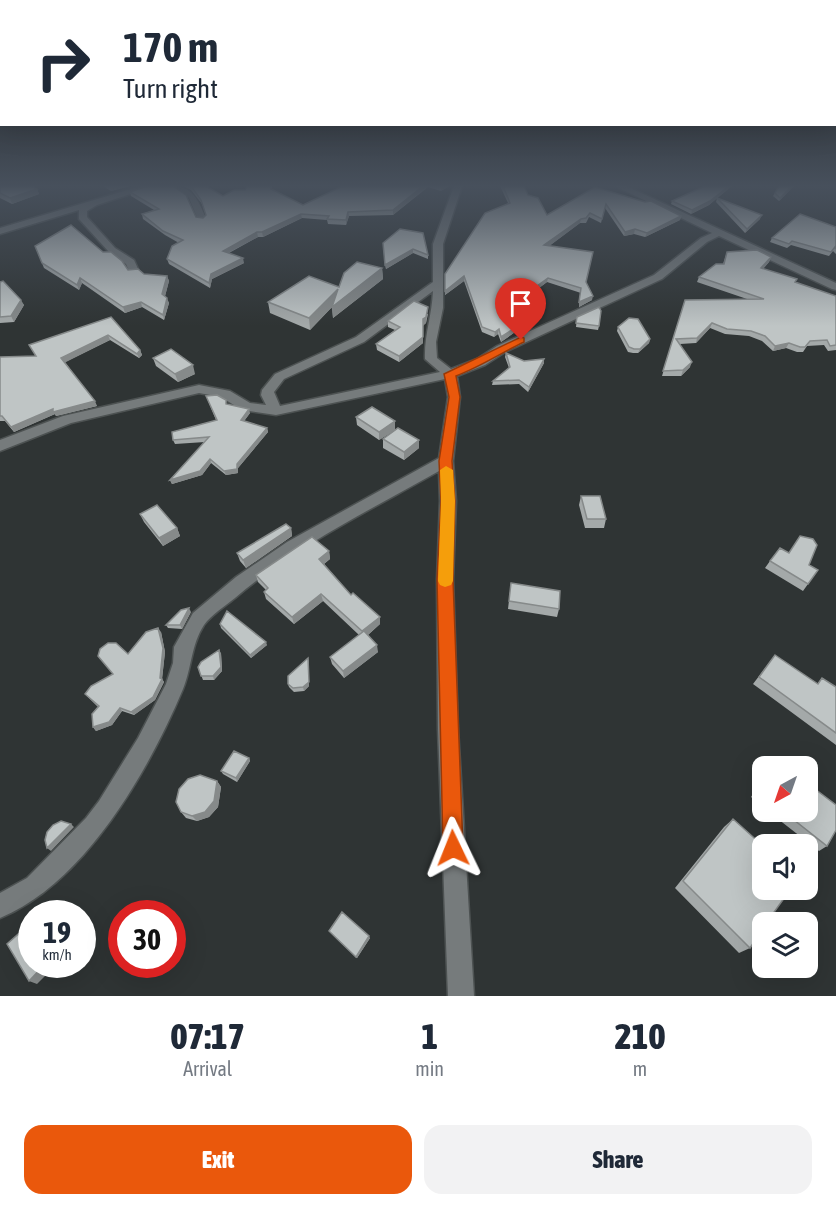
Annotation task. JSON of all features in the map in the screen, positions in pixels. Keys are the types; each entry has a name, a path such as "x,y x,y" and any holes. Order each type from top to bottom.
{"street":[{"path":"96,232 112,250 130,262 134,272"},
{"path":"442,232 438,244 436,284 438,308 429,351 431,359 450,374 454,397 446,461 448,501 445,579 448,729 461,996"},
{"path":"0,446 68,419 199,389 225,394 247,407 276,411 450,374 481,362 501,349 658,277 704,240 720,232"},
{"path":"722,232 836,287"},
{"path":"276,411 267,394 281,377 356,342 390,320 436,284"},
{"path":"0,906 35,886 107,810 145,745 175,686 182,663 183,647 199,618 242,582 293,546 446,461"}],"building":[{"path":"58,232 80,232 103,252 111,252 122,261 128,270 138,269 144,274 167,276 162,294 167,298 163,315 141,302 123,307 80,278 77,285 42,263 35,246"},
{"path":"166,232 256,232 223,251 243,258 211,274 209,283 167,259 172,246 183,240"},
{"path":"396,232 423,233 428,255 413,249 385,265 383,243"},
{"path":"472,232 562,232 544,245 593,252 586,282 593,296 579,302 581,288 548,278 508,307 518,326 501,337 499,329 495,332 482,327 464,276 445,291 445,274"},
{"path":"778,232 836,232 836,249 835,247 831,252 792,241 789,244 772,238"},
{"path":"757,250 771,257 761,268 797,279 795,282 836,296 836,345 830,346 827,340 810,341 805,347 789,343 775,346 765,336 751,331 727,329 712,323 697,338 676,339 692,362 683,370 663,371 685,300 764,299 699,277 716,264 724,264 727,252"},
{"path":"357,262 382,268 332,307 338,289 309,318 268,302 309,276 339,287 344,273"},
{"path":"3,281 21,300 11,316 0,317 0,282"},
{"path":"414,301 428,307 426,317 423,319 423,337 399,356 376,344 400,327 388,321"},
{"path":"599,307 601,311 599,326 576,323 577,317"},
{"path":"111,317 140,350 137,354 108,335 61,358 95,401 53,412 53,409 11,427 0,416 0,357 36,356 29,345"},
{"path":"629,318 638,319 650,339 640,349 629,347 618,327"},
{"path":"171,349 193,365 175,374 153,358"},
{"path":"506,353 524,361 544,359 529,387 519,380 493,381 510,367"},
{"path":"217,395 226,400 226,404 249,409 241,420 267,428 237,464 237,469 224,471 210,459 200,471 170,480 209,437 173,440 172,432 217,420 206,396"},
{"path":"372,407 395,421 379,432 356,417"},
{"path":"398,428 419,440 404,452 383,439"},
{"path":"581,496 600,496 606,519 587,519"},
{"path":"157,505 177,528 159,538 140,514"},
{"path":"286,524 291,528 243,560 237,553"},
{"path":"800,536 813,539 817,545 809,565 818,570 808,584 770,561 780,548 789,553"},
{"path":"312,537 329,551 319,559 351,595 353,593 380,617 362,631 321,594 292,617 264,592 268,588 256,575"},
{"path":"511,583 560,591 559,609 509,601"},
{"path":"189,608 180,625 166,625 181,610"},
{"path":"227,611 266,642 250,655 220,624"},
{"path":"158,628 163,648 160,678 162,679 153,697 131,712 120,708 109,722 93,727 92,714 99,706 85,694 91,686 113,674 98,656 100,649 108,643 116,643 128,654 146,632"},
{"path":"364,631 377,645 343,671 330,657"},
{"path":"219,650 221,667 213,676 201,676 198,667 201,662"},
{"path":"775,655 818,684 822,678 836,687 836,733 759,677"},
{"path":"308,658 309,682 303,687 293,688 288,684 288,676"},
{"path":"234,751 249,758 236,778 221,771"},
{"path":"200,775 217,781 214,801 205,812 192,816 181,812 176,802 179,789 188,779"},
{"path":"818,791 836,805 836,830 827,846 818,839 818,834 812,834 797,822 818,822"},
{"path":"733,819 752,836 752,900 783,900 774,912 752,912 752,945 750,948 683,881"},
{"path":"61,821 71,824 47,848 45,840 47,832"},
{"path":"342,912 369,936 356,957 329,931"},
{"path":"18,934 18,962 7,944"}],"slow traffic":[{"path":"445,581 448,501 446,470"}],"route":[{"path":"453,848 445,579 448,501 446,461 454,397 450,374 481,362 521,340"}]}
